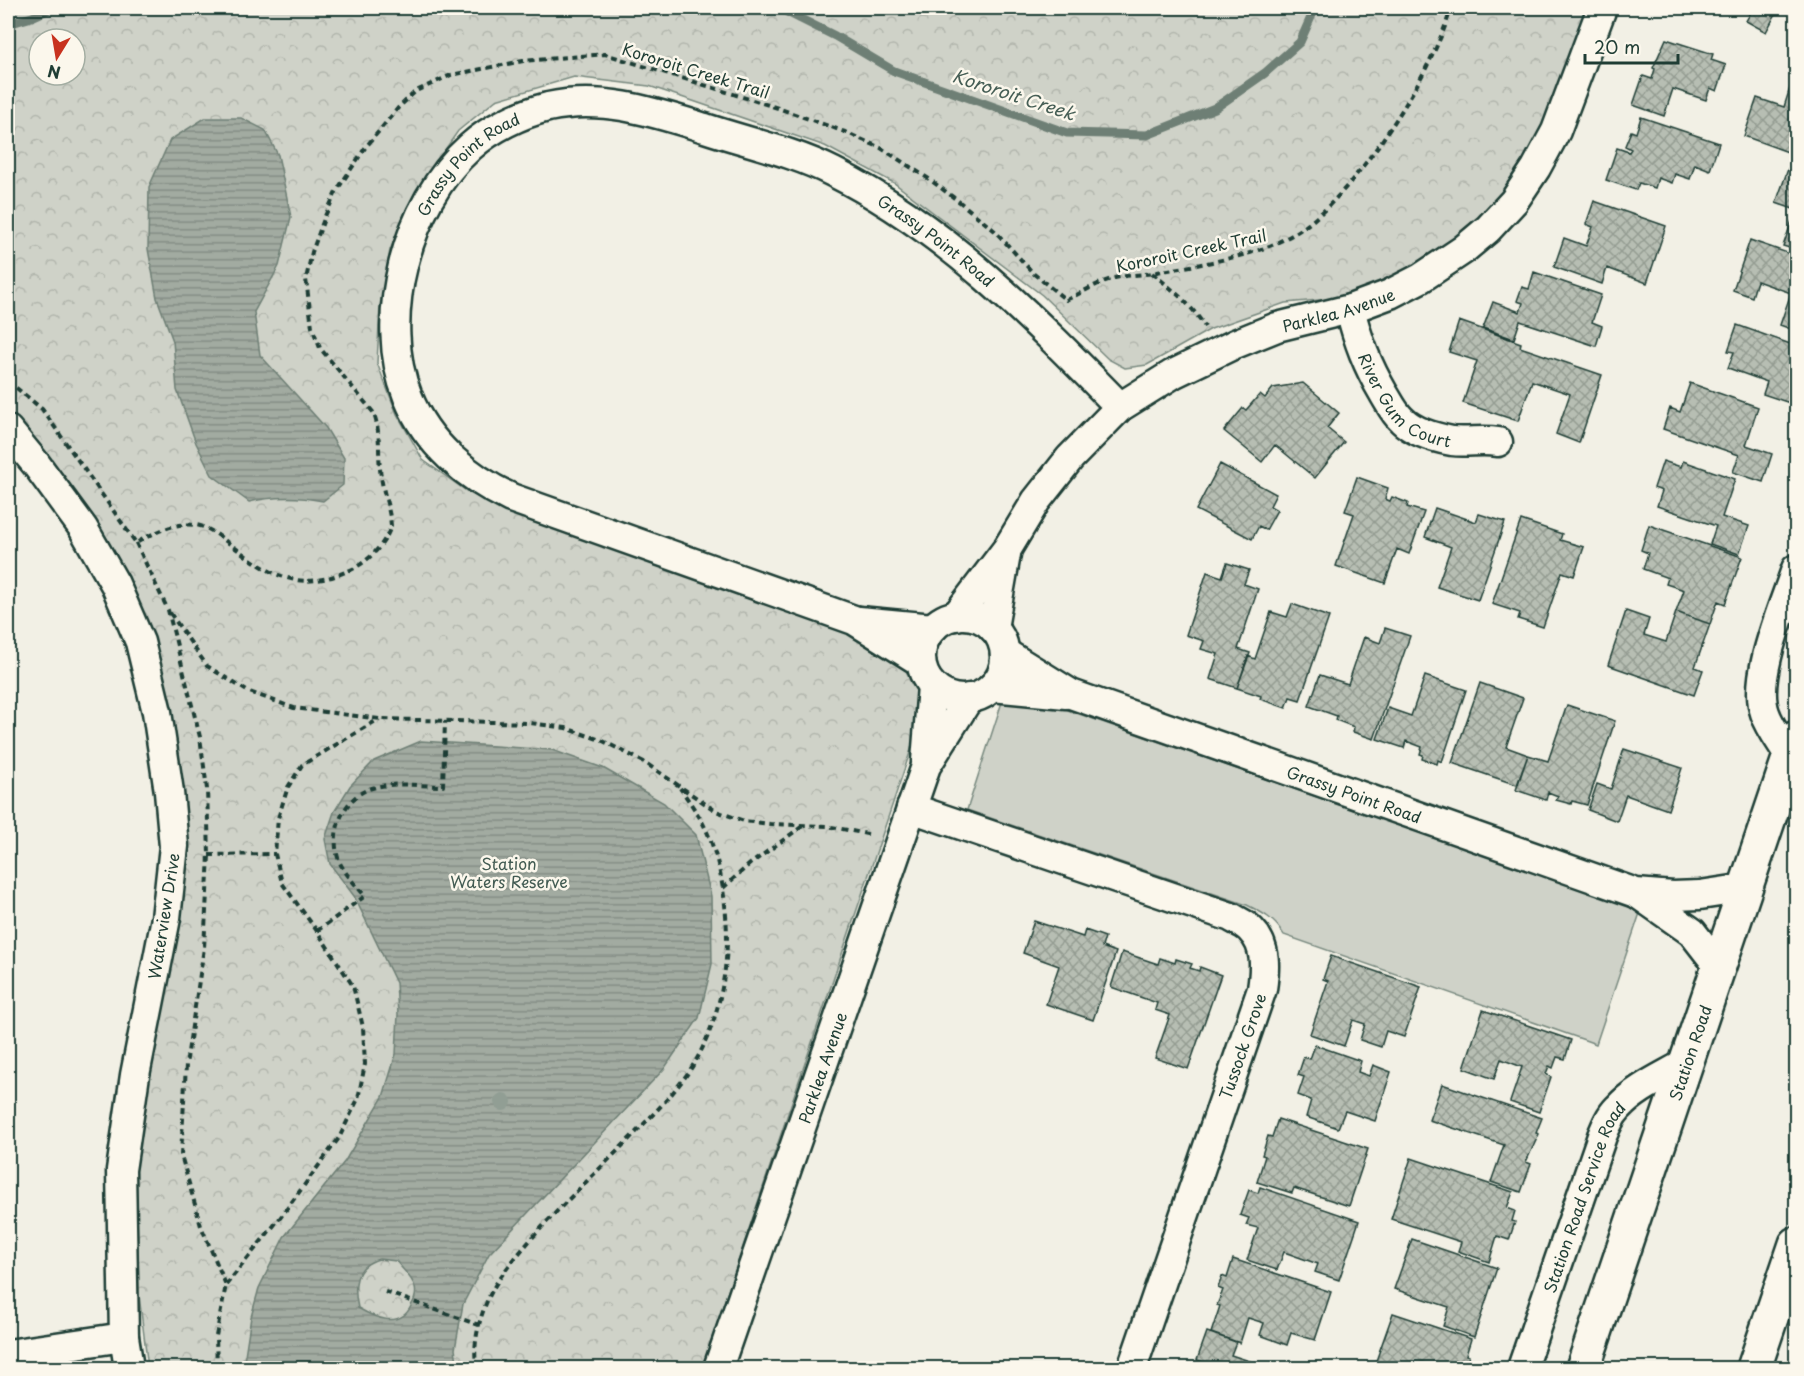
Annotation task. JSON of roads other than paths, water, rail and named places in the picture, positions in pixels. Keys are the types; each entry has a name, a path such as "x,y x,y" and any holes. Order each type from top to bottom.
{"main road":[{"name":"Station Road","path":"1583,1368 1793,748"},
{"path":"1754,1368 1797,1244"}],"street":[{"name":"Parklea Avenue","path":"945,622 1007,549 1036,501 1070,458 1120,407 1173,374 1277,327 1350,309 1390,294 1421,278 1463,250 1488,229 1514,201 1536,168 1556,131 1602,8"},
{"name":"Grassy Point Road","path":"927,674 854,620 511,498 489,488 466,473 447,456 426,431 408,399 399,370 395,345 395,309 402,272 413,235 427,202 445,175 469,147 491,131 516,118 548,108 578,103 610,104 647,110 789,155 831,171 893,205 949,246 1012,300 1120,407"},
{"name":"River Gum Court","path":"1350,309 1359,344 1371,371 1402,420 1427,434 1451,441 1498,442"},
{"name":"Waterview Drive","path":"8,430 83,528 115,584 140,642 157,712 169,792 174,846 166,918 135,1076 121,1170 124,1337 129,1368"},
{"name":"Parklea Avenue","path":"993,628 1007,549"},
{"path":"1793,748 1765,713 1760,693 1765,664 1797,569"},
{"path":"976,617 993,628 999,635 1005,653 1002,671 981,693 949,697 927,674 923,643 945,622 976,617"},
{"name":"Grassy Point Road","path":"854,620 945,622"},
{"name":"Grassy Point Road","path":"1005,653 1071,694 1636,892 1673,896 1700,895 1746,888"},
{"name":"Parklea Avenue","path":"718,1368 926,766 927,674"},
{"name":"Parklea Avenue","path":"926,766 981,693"},
{"name":"Grassy Point Road","path":"981,693 1071,694"},
{"name":"Tussock Grove","path":"912,808 1231,917 1251,929 1260,943 1264,959 1262,989 1132,1368"},
{"name":"Grassy Point Road","path":"1636,892 1692,932 1720,968"},
{"name":"Station Road Service Road","path":"1522,1368 1609,1120 1616,1109 1628,1098 1688,1062"},
{"path":"8,1354 124,1337"}],"waterway":[{"name":"Kororoit Creek","path":"8,24 52,8"},
{"name":"Kororoit Creek","path":"779,8 835,36 894,71 1067,133 1147,135 1215,108 1265,73 1300,42 1315,8"}],"park label":[{"name":"Station Waters Reserve","path":"509,872"}]}
